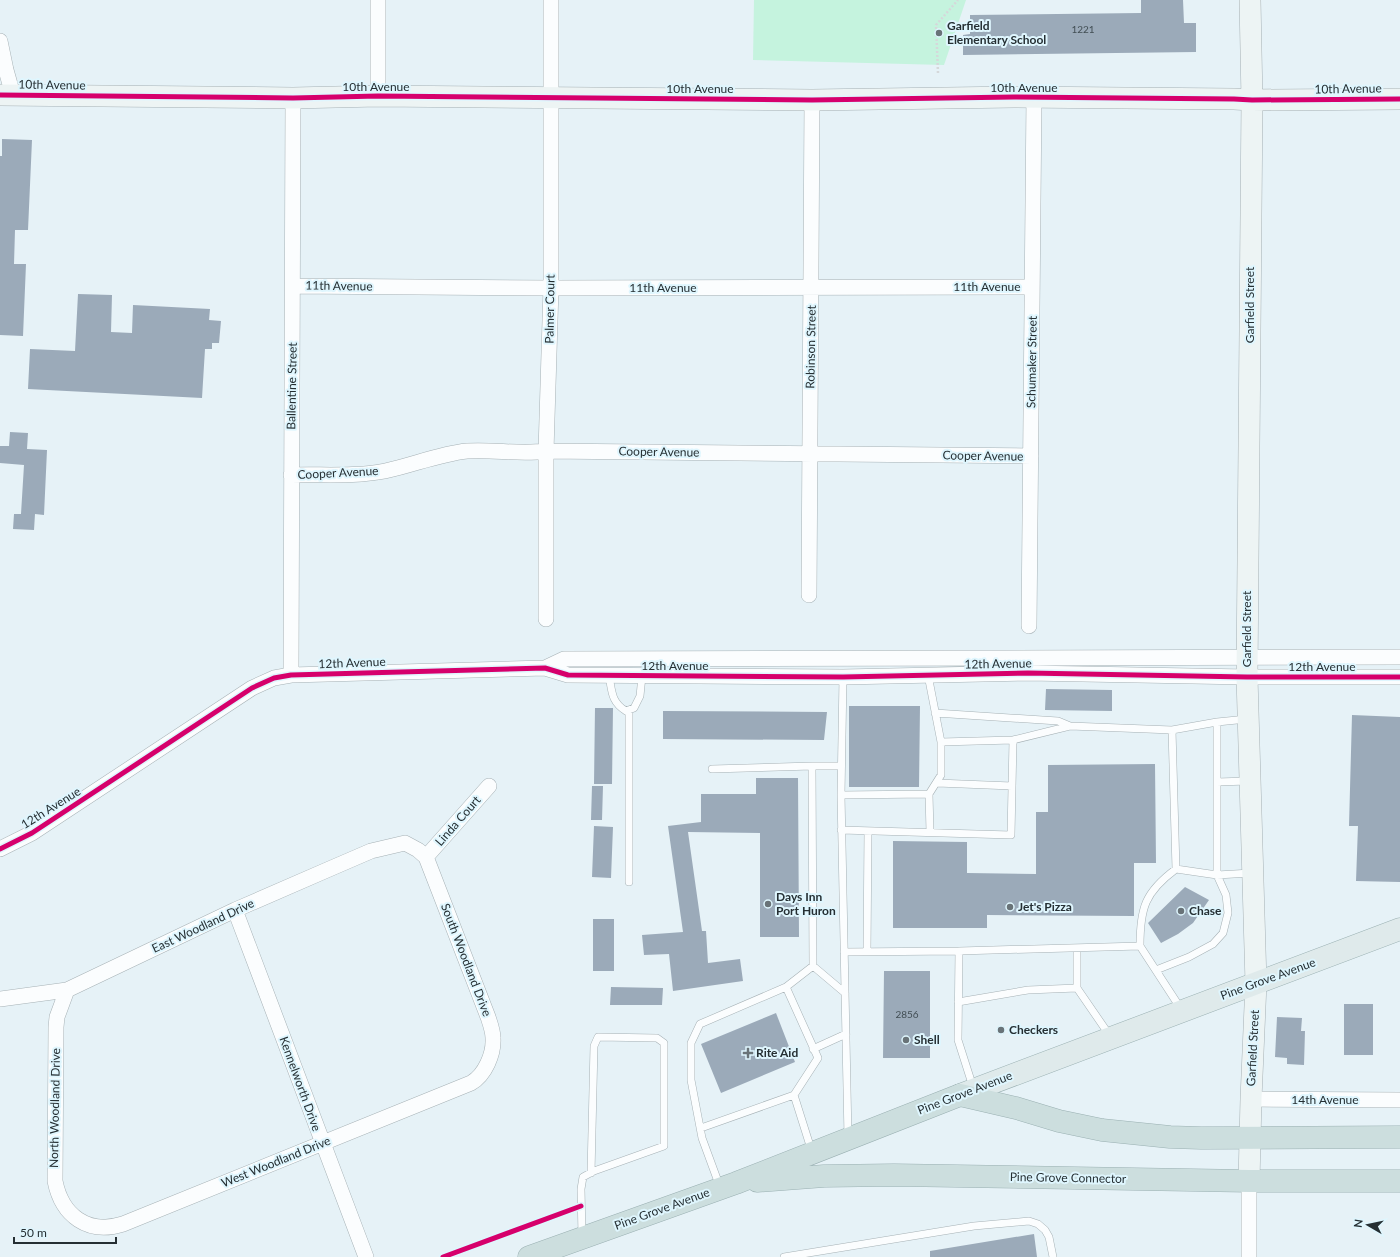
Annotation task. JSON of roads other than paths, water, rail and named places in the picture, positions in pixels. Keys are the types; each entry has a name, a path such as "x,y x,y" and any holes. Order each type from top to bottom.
{"highway":[{"path":"967,1092 1059,1121 1102,1130 1170,1137 1400,1137"},
{"name":"Pine Grove Avenue","path":"529,1257 728,1185 967,1092"},
{"name":"Pine Grove Connector","path":"728,1185 824,1176 894,1175 1249,1181 1400,1181"}],"main road":[{"name":"Pine Grove Avenue","path":"967,1092 1400,929"}],"street":[{"path":"378,0 378,96"},
{"name":"Palmer Court","path":"546,619 546,451 551,288 551,0"},
{"name":"Garfield Street","path":"1249,1257 1250,1138 1256,983 1247,668 1252,100 1250,0"},
{"path":"0,41 6,70 7,95"},
{"name":"10th Avenue","path":"7,95 293,98 378,96 551,97 812,100 1034,97 1226,98 1252,100 1400,99"},
{"name":"Schumaker Street","path":"1029,626 1034,97"},
{"name":"Ballentine Street","path":"291,675 293,98"},
{"name":"Robinson Street","path":"809,595 812,100"},
{"name":"11th Avenue","path":"293,286 551,288 1032,287"},
{"name":"Cooper Avenue","path":"291,475 363,474 386,470 446,454 469,451 532,453 546,451 1031,456"},
{"name":"12th Avenue","path":"0,849 32,833 252,688 274,678 291,675 545,668 568,675 843,677 1247,668 1400,657"},
{"name":"12th Avenue","path":"545,668 564,659 1247,668 1400,677"},
{"name":"Linda Court","path":"426,857 489,786"},
{"name":"East Woodland Drive","path":"0,999 66,990 235,910 371,851 404,843 418,850 426,857"},
{"name":"South Woodland Drive","path":"426,857 488,1016 494,1036 490,1056 484,1069 481,1075 471,1084"},
{"name":"Kennelworth Drive","path":"235,910 366,1257"},
{"name":"North Woodland Drive","path":"66,990 56,1022 55,1181 61,1201 67,1209 80,1220"},
{"name":"West Woodland Drive","path":"80,1220 93,1227 113,1227 471,1084"},
{"name":"14th Avenue","path":"1251,1099 1400,1100"}],"lane":[{"path":"928,675 941,742 942,775 929,794 930,832"},
{"path":"609,676 613,696 618,706 626,711 634,708 640,696 642,676"},
{"path":"843,677 840,795 848,1139"},
{"path":"628,882 629,710"},
{"path":"935,713 1058,721 1070,726"},
{"path":"941,742 1013,740 1070,726 1172,730 1217,722 1248,719"},
{"path":"1156,970 1189,957 1213,944 1224,933 1228,913 1226,895 1217,875 1217,722"},
{"path":"1172,730 1176,869"},
{"path":"841,830 1011,834 1013,740"},
{"path":"812,766 813,966 845,993"},
{"path":"712,769 841,766"},
{"path":"1217,782 1250,781"},
{"path":"937,783 1012,786"},
{"path":"840,795 929,794"},
{"path":"867,952 868,831"},
{"path":"1182,1011 1140,946 1140,929 1143,913 1150,893 1161,880 1176,869 1217,875 1253,873"},
{"path":"844,952 959,951 1140,946"},
{"path":"1077,948 1077,988 1111,1038"},
{"path":"959,951 958,1040 967,1092"},
{"path":"728,1185 702,1138 691,1080 691,1043 700,1024 786,987 813,966"},
{"path":"701,1128 794,1095 818,1058 786,987"},
{"path":"958,1002 1028,990 1077,988"},
{"path":"813,1049 846,1034"},
{"path":"582,1238 581,1189 583,1177 664,1146 664,1043 657,1038 598,1036 594,1046 591,1173"},
{"path":"794,1095 812,1152"},
{"path":"784,1257 974,1226 1029,1221 1038,1224 1045,1230 1049,1237 1053,1257"}],"place":[{"name":"Garfield Elementary School","path":"939,33"},
{"name":"Days Inn Port Huron","path":"768,904"},
{"name":"Jet's Pizza","path":"1010,907"},
{"name":"Chase","path":"1181,911"},
{"name":"Checkers","path":"1001,1030"},
{"name":"Shell","path":"906,1040"},
{"name":"Rite Aid","path":"748,1053"}]}
